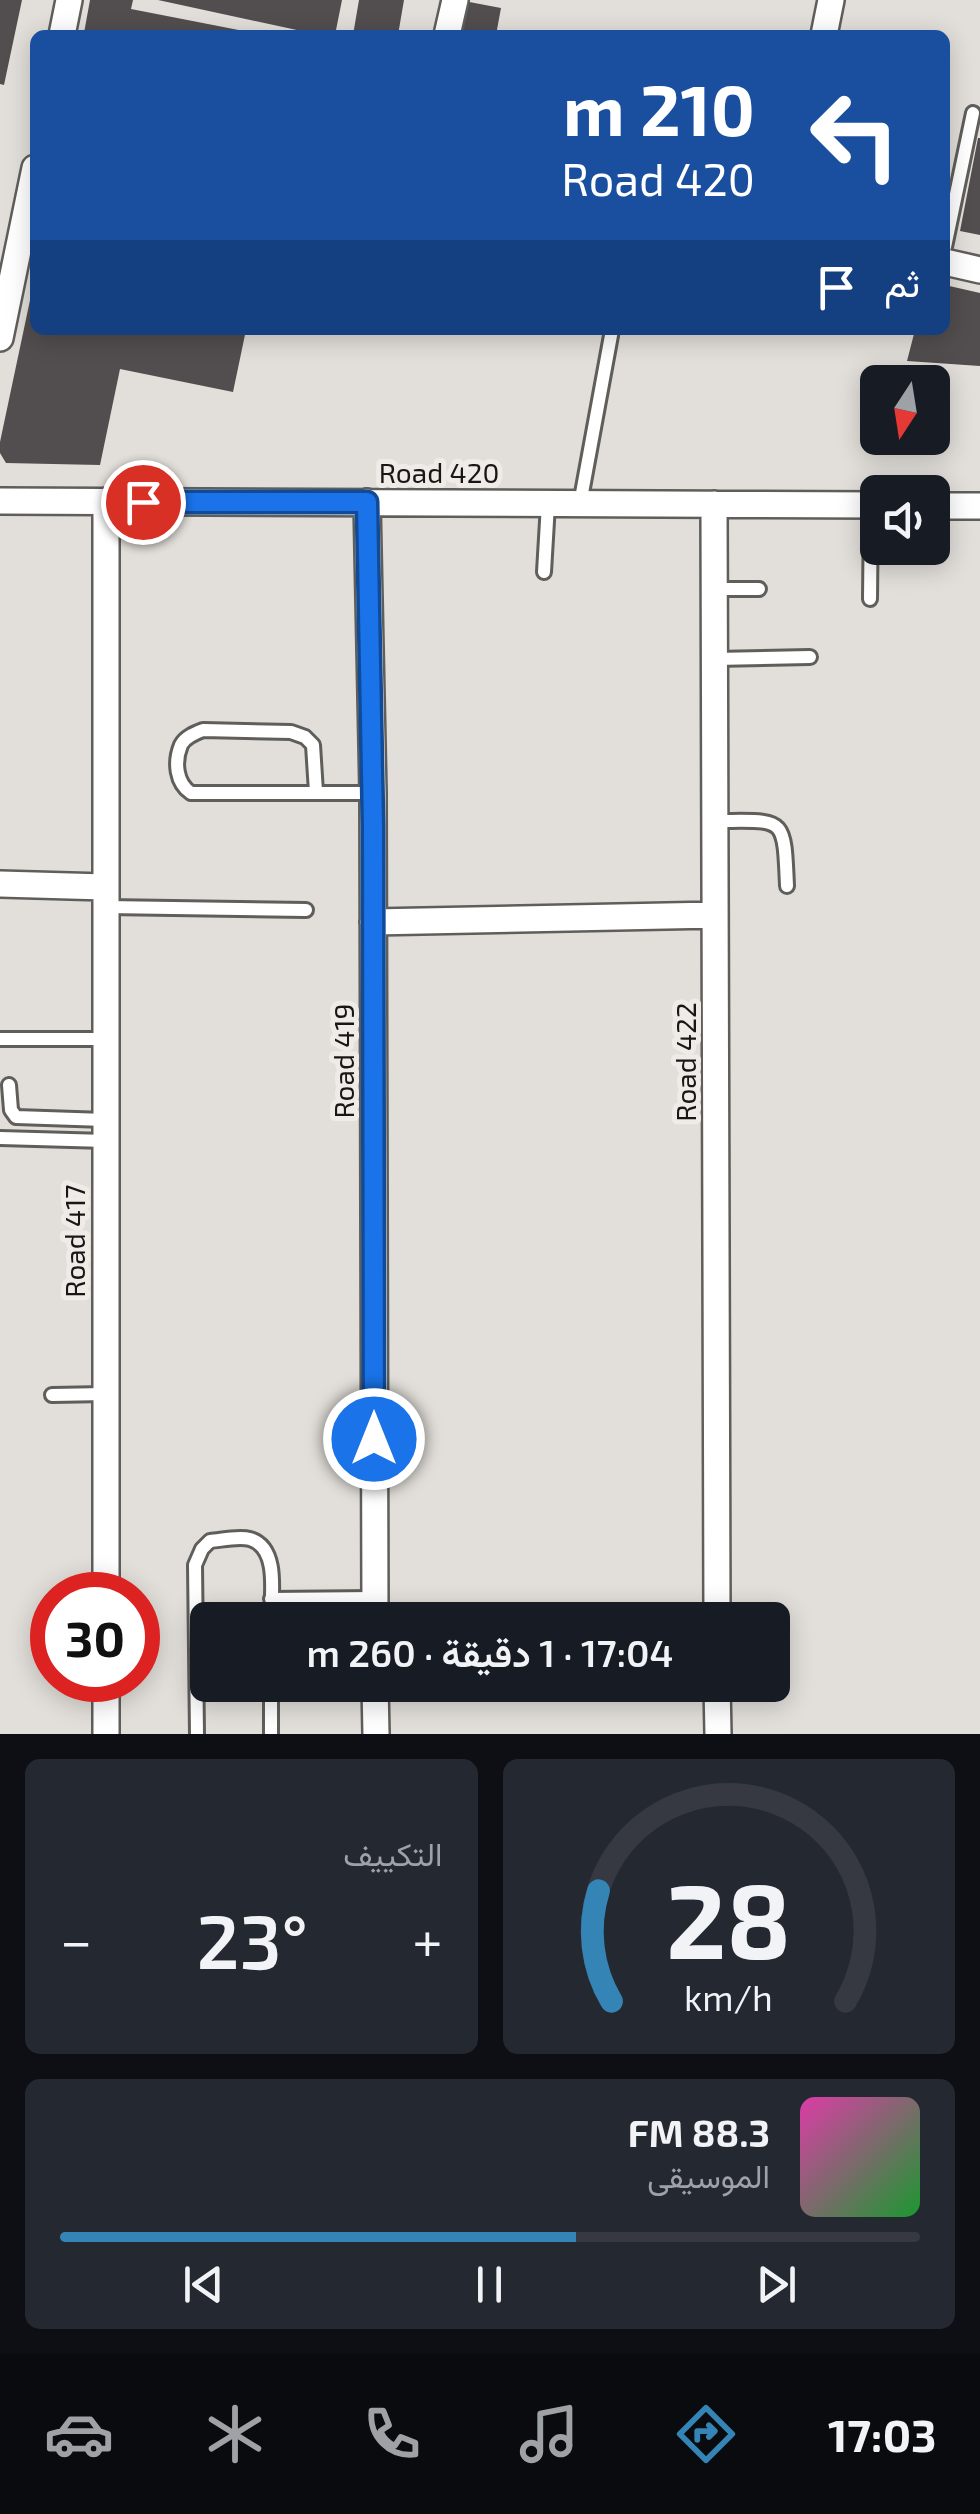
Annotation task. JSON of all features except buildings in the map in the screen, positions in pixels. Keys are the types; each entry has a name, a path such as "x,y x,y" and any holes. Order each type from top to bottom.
{"street":[{"path":"63,30 70,0"},
{"path":"449,30 455,0"},
{"path":"825,30 831,0"},
{"path":"0,338 30,192"},
{"path":"950,263 980,270"},
{"name":"Road 420","path":"0,501 860,505"},
{"name":"Road 417","path":"106,502 106,1572"},
{"name":"Road 419","path":"367,502 373,793 375,1602"},
{"name":"Road 422","path":"714,504 717,1602"},
{"path":"950,506 980,506"},
{"path":"0,884 106,897"},
{"path":"373,922 715,915"},
{"path":"106,1702 106,1734"},
{"path":"376,1702 376,1734"},
{"path":"717,1702 718,1734"}],"lane":[{"path":"950,223 973,113"},
{"path":"580,504 611,335"},
{"path":"544,572 548,504"},
{"path":"870,599 871,565"},
{"path":"714,589 758,588"},
{"path":"715,659 810,657"},
{"path":"316,792 314,745 305,737 291,732 203,730 191,734 182,744 177,776 182,787 192,793 373,793"},
{"path":"715,820 764,820 774,824 785,840 787,886"},
{"path":"106,897 306,910"},
{"path":"0,1039 106,1040"},
{"path":"9,1085 10,1110 16,1117 106,1130"},
{"path":"0,1138 106,1130"},
{"path":"52,1395 105,1394"},
{"path":"197,1734 194,1565 202,1549 210,1541 240,1538 258,1543 269,1557 270,1599 302,1602"},
{"path":"271,1702 271,1734"}],"route":[{"path":"143,502 367,502 373,825 374,1439"}]}
